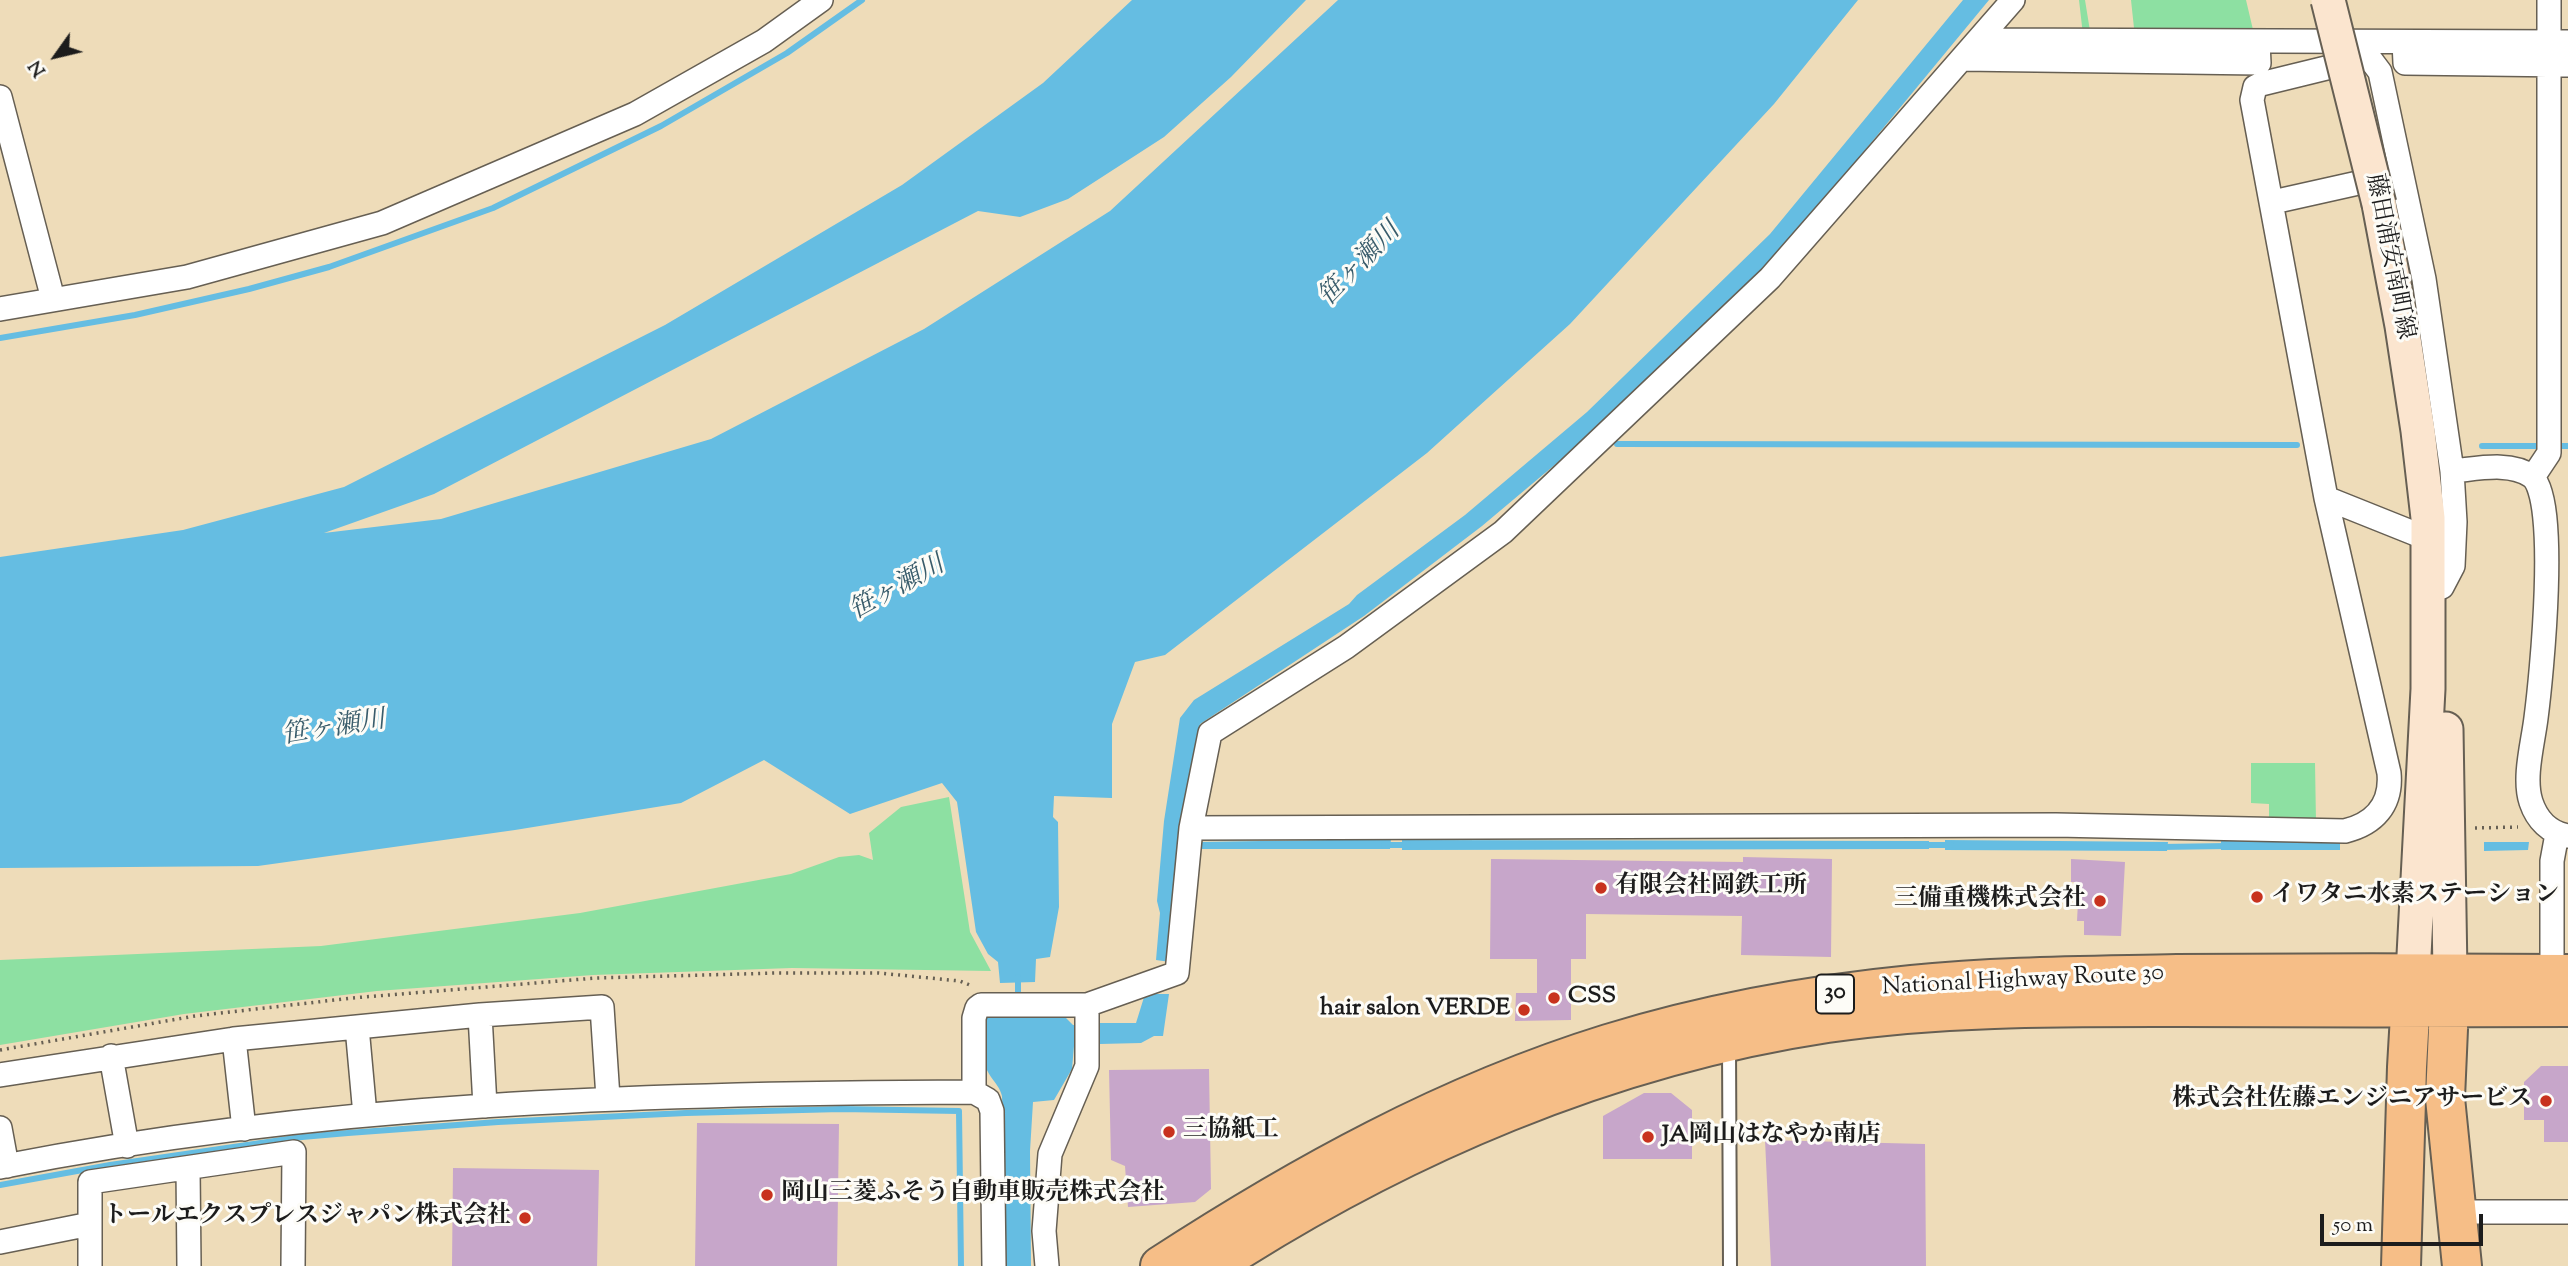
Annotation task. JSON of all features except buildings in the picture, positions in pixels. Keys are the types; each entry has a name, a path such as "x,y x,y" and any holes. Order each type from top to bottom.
{"highway":[{"name":"National Highway Route 30","path":"1160,1266 1232,1219 1367,1142 1457,1101 1608,1045 1726,1014 1826,995 1991,979 2236,974 2431,990"},
{"name":"National Highway Route 30","path":"1214,1266 1330,1197 1467,1128 1612,1073 1728,1043 1825,1024 1989,1008 2431,990 2560,990"},
{"path":"2431,990 2445,1067 2445,1098 2462,1266"},
{"path":"2401,1266 2431,990"}],"street":[{"path":"0,309 187,277 382,223 635,114 764,41 821,0"},
{"path":"974,1092 974,1018 981,1004 1040,1003 1087,1014 1177,973 1190,839 1210,733 1346,648 1503,532 1770,278 2013,0"},
{"name":"藤田浦安南町線","path":"2328,0 2379,204 2418,431 2427,528 2431,990"},
{"path":"2533,477 2549,447 2555,54 2549,0"},
{"path":"1979,40 2404,42 2555,54"},
{"path":"1962,59 2259,63 2263,42"},
{"path":"2263,42 2271,81"},
{"path":"1190,839 2056,825 2344,831 2361,827 2372,820 2381,808 2390,784 2326,498 2252,100 2255,87 2271,81 2363,60 2371,60 2380,72 2424,279 2452,471 2455,522 2453,566 2442,587"},
{"path":"0,97 53,299"},
{"path":"2273,202 2402,173"},
{"path":"2452,471 2517,469 2533,477 2542,494 2547,561 2539,694 2528,787 2530,801 2557,832 2552,860 2560,990"},
{"path":"2326,498 2427,528"},
{"name":"藤田浦安南町線","path":"2427,528 2437,548 2442,587 2445,664 2431,990"},
{"path":"0,1075 105,1041 233,1038 480,1015 602,1007 608,1098"},
{"path":"1046,1266 1044,1231 1050,1154 1083,1080 1088,1052 1087,1014"},
{"path":"480,1015 485,1106"},
{"path":"358,1027 365,1115"},
{"path":"233,1038 244,1129"},
{"path":"105,1041 127,1146"},
{"path":"0,1128 4,1167 244,1129 365,1115 608,1098 772,1092 974,1092 988,1100 992,1111 994,1266"},
{"path":"90,1266 90,1182 294,1152 293,1266"},
{"path":"188,1168 189,1266"},
{"path":"2456,1212 2568,1212"},
{"path":"0,1242 90,1224"}],"lane":[{"path":"1728,1043 1730,1266"}],"path":[{"path":"2475,828 2557,832"},
{"path":"596,978 596,985"}],"green space":[{"path":"2079,0 2085,0 2090,31 2134,28 2131,0 2246,0 2254,34 2083,35"},
{"path":"2251,763 2315,763 2316,822 2269,821 2269,804 2251,803"},
{"path":"949,797 970,932 991,971 792,968 593,975 377,991 184,1014 0,1045 0,960 321,946 580,913 791,874 839,857 859,855 873,860 869,833 901,807"}],"water":[{"name":"笹ヶ瀬川","path":"1132,0 1306,0 1231,77 1164,137 1068,199 1020,217 978,211 434,494 324,533 441,519 711,439 924,329 1110,211 1338,0 1858,0 1774,104 1570,324 1427,453 1165,655 1135,662 1112,724 1112,798 1054,796 1053,817 1058,822 1059,907 1050,957 1036,959 1035,982 1000,983 998,962 988,954 976,932 957,802 942,783 850,814 764,760 681,803 515,830 258,866 0,868 0,557 183,530 344,487 665,325 902,185 1043,83"},
{"path":"1963,0 1989,0 1785,247 1635,393 1482,526 1364,616 1200,724 1170,962 1156,960 1160,913 1157,901 1164,821 1180,718 1194,700 1349,604 1357,595 1465,515 1587,412 1770,234"},
{"path":"1391,839 1390,849 1198,849 1198,842"},
{"path":"1402,840 1929,841 1929,849 1402,850"},
{"path":"1945,840 2168,842 2167,851 1945,850"},
{"path":"2221,841 2340,841 2340,850 2221,850"},
{"path":"2484,842 2529,842 2528,850 2484,851"},
{"path":"1145,994 1169,994 1163,1036 1154,1036 1141,1043 1100,1044 1099,1023 1136,1023"},
{"path":"1055,1007 1073,1025 1080,1025 1081,1046 1074,1046 1072,1069 1054,1100 1033,1102 1030,1151 1031,1266 1004,1266 1002,1096 984,1063 983,1031 987,1016"}],"waterway":[{"path":"0,338 135,315 249,289 329,267 493,208 661,126 787,53 862,0"},
{"path":"1617,444 2297,445"},
{"path":"2482,446 2543,446"},
{"path":"2554,446 2568,446"},
{"path":"1384,845 1408,845"},
{"path":"1923,845 1951,845"},
{"path":"2161,847 2227,846"},
{"path":"1018,977 1018,1002"},
{"path":"0,1185 110,1165 302,1137 348,1133 498,1122 686,1113 841,1109 959,1111 961,1266"}],"place":[{"name":"有限会社岡鉄工所","path":"1601,888"},
{"name":"イワタニ水素ステーション","path":"2257,897"},
{"name":"三備重機株式会社","path":"2100,901"},
{"name":"CSS","path":"1554,998"},
{"name":"hair salon VERDE","path":"1524,1010"},
{"name":"株式会社佐藤エンジニアサービス","path":"2546,1101"},
{"name":"三協紙工","path":"1169,1132"},
{"name":"JA岡山はなやか南店","path":"1648,1137"},
{"name":"岡山三菱ふそう自動車販売株式会社","path":"767,1195"},
{"name":"トールエクスプレスジャパン株式会社","path":"525,1218"}]}
